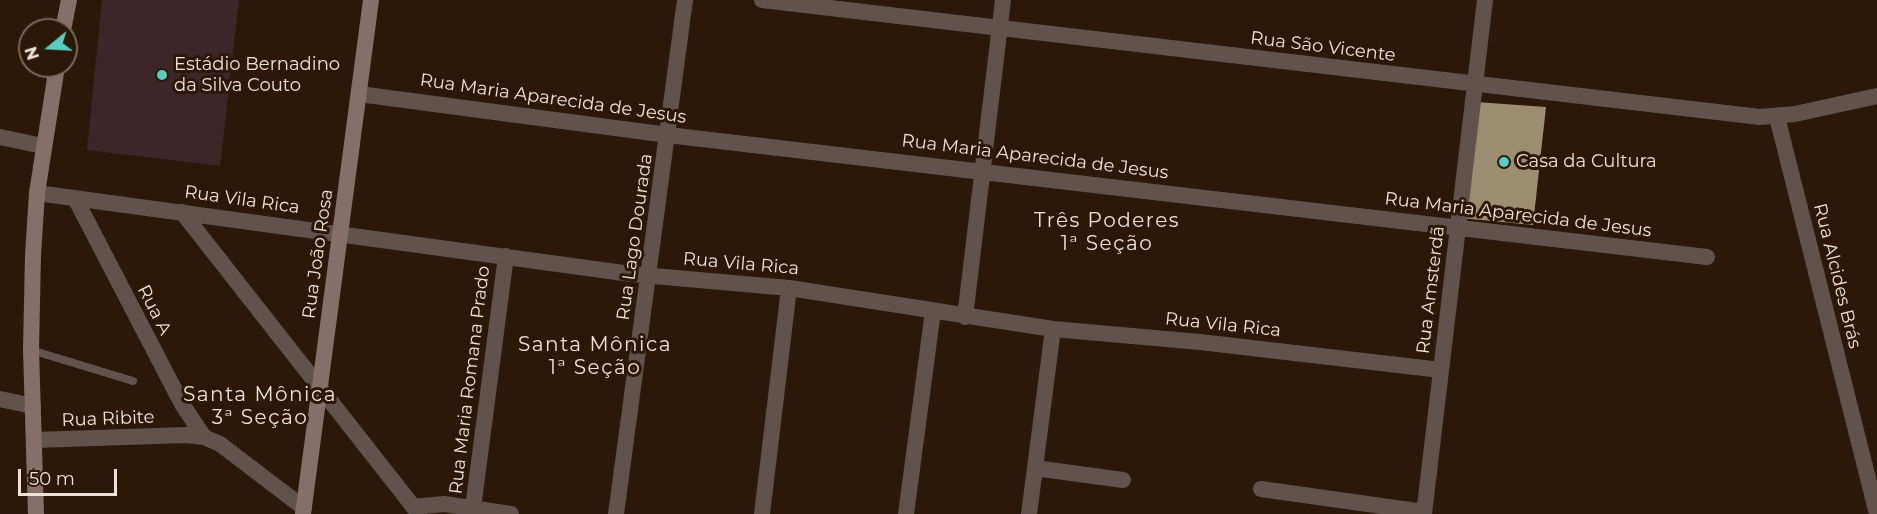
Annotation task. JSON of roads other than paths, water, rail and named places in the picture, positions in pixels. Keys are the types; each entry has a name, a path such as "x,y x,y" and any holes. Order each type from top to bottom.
{"main road":[{"path":"65,18 69,0"},
{"name":"Rua João Rosa","path":"304,511 370,0"},
{"path":"36,514 31,297 37,193 55,78"}],"street":[{"name":"Rua Lago Dourada","path":"616,514 650,276 685,0"},
{"name":"Rua São Vicente","path":"762,0 1475,85 1777,117 1877,96"},
{"path":"965,317 1003,0"},
{"name":"Rua Amsterdã","path":"1424,513 1485,0"},
{"name":"Rua Maria Aparecida de Jesus","path":"359,94 668,135 1707,257"},
{"name":"Rua Alcides Brás","path":"1777,117 1877,514"},
{"path":"0,137 43,146"},
{"name":"Rua Vila Rica","path":"37,193 650,276 789,288 1053,329 1200,342 1441,370"},
{"name":"Rua A","path":"75,198 182,404 204,437"},
{"path":"182,212 416,510 444,504 511,514"},
{"name":"Rua Maria Romana Prado","path":"473,508 506,256"},
{"path":"762,514 789,288"},
{"path":"906,514 933,311"},
{"path":"1029,514 1053,329"},
{"path":"0,399 33,406"},
{"name":"Rua Ribite","path":"34,441 186,435 204,437 220,444 304,511"},
{"path":"1035,468 1123,480"},
{"path":"1262,489 1424,513"}],"lane":[{"path":"31,350 133,381"}],"place":[{"name":"Estádio Bernadino da Silva Couto","path":"162,75"},
{"name":"Casa da Cultura","path":"1504,162"}],"district":[{"name":"Três Poderes 1ª Seção","path":"1107,232"},
{"name":"Santa Mônica 1ª Seção","path":"595,356"},
{"name":"Santa Mônica 3ª Seção","path":"260,406"}]}
